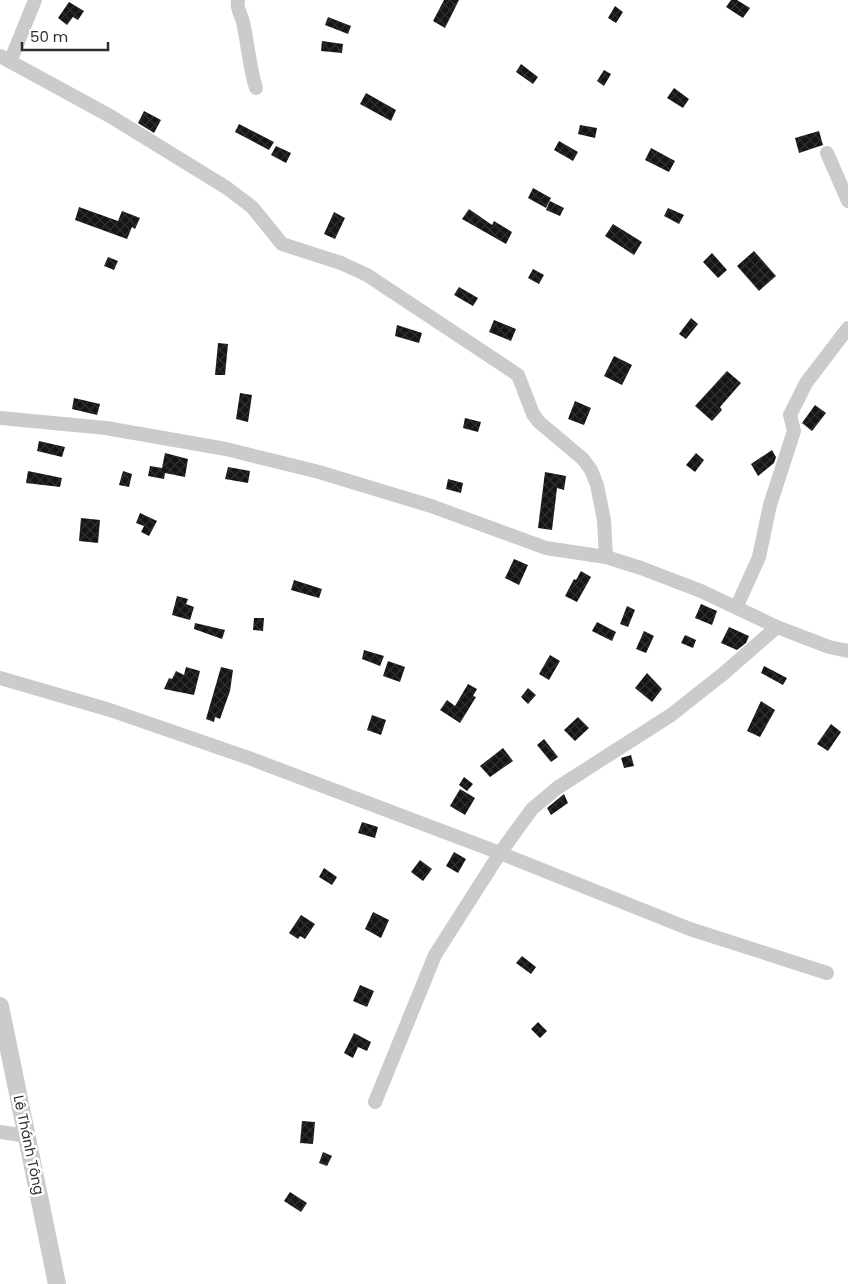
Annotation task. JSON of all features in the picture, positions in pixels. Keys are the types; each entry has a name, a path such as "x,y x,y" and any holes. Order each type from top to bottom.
{"street":[{"path":"35,0 5,59 110,116 227,188 252,207 282,244 341,262 367,275 518,375 532,414 578,454 591,470 597,485 604,520 606,557"},
{"path":"238,0 237,6 243,21 256,88"},
{"path":"827,153 848,201"},
{"path":"737,606 760,557 770,505 794,431 790,415 806,383 848,328"},
{"path":"0,418 106,428 226,449 382,491 546,548 606,557 650,571 737,606 777,627 829,647 848,651"},
{"path":"375,1102 435,955 500,853 532,809 545,797 672,715 777,627"},
{"path":"0,678 110,710 249,758 500,853 690,929 827,972"},
{"name":"Lê Thánh Tông","path":"0,1006 57,1284"},
{"path":"0,1132 27,1136"}],"building":[{"path":"444,0 459,0 445,28 433,21"},
{"path":"731,0 737,0 750,8 743,18 726,7"},
{"path":"69,2 84,11 78,20 73,17 67,25 58,18"},
{"path":"615,6 623,12 616,23 608,18"},
{"path":"328,17 351,26 348,34 325,25"},
{"path":"322,41 343,44 342,53 321,51"},
{"path":"521,64 538,77 533,84 516,72"},
{"path":"604,70 611,74 604,86 597,81"},
{"path":"674,88 689,99 683,108 667,98"},
{"path":"366,93 396,110 391,121 360,104"},
{"path":"144,111 161,120 154,133 138,123"},
{"path":"239,124 274,142 269,150 235,132"},
{"path":"580,125 597,128 595,138 578,134"},
{"path":"819,131 823,145 799,153 795,138"},
{"path":"559,141 578,152 573,161 554,150"},
{"path":"276,146 291,153 286,163 271,155"},
{"path":"651,148 675,161 669,172 645,160"},
{"path":"533,188 551,198 546,208 528,198"},
{"path":"550,201 564,208 560,216 546,210"},
{"path":"79,207 118,221 122,211 140,218 135,229 132,227 127,239 75,220"},
{"path":"668,208 684,215 679,224 664,216"},
{"path":"469,209 492,225 494,221 512,232 506,244 462,219"},
{"path":"334,212 345,218 335,239 324,234"},
{"path":"613,224 642,242 634,255 605,236"},
{"path":"754,251 776,276 759,291 737,266"},
{"path":"712,253 727,270 718,278 703,262"},
{"path":"108,257 118,261 114,270 104,266"},
{"path":"533,269 544,275 539,284 528,278"},
{"path":"459,287 478,298 473,306 454,295"},
{"path":"691,318 698,324 686,339 679,334"},
{"path":"494,320 516,329 511,341 489,332"},
{"path":"397,325 422,333 419,343 395,336"},
{"path":"218,343 228,344 225,375 215,375"},
{"path":"614,356 632,365 622,385 604,376"},
{"path":"727,371 741,383 720,407 722,410 712,421 695,406"},
{"path":"240,393 252,395 248,422 236,419"},
{"path":"74,398 100,404 97,415 72,409"},
{"path":"575,401 591,408 584,425 568,419"},
{"path":"815,405 826,413 812,431 802,423"},
{"path":"465,418 481,422 478,432 463,428"},
{"path":"39,441 65,447 62,457 37,451"},
{"path":"772,450 776,457 774,463 758,476 751,464"},
{"path":"165,453 188,459 185,477 165,473 164,479 148,476 150,466 162,468"},
{"path":"696,453 704,460 695,472 686,465"},
{"path":"228,467 250,471 248,483 225,479"},
{"path":"28,471 62,478 60,487 26,483"},
{"path":"123,471 132,474 129,487 119,485"},
{"path":"545,472 566,476 564,490 557,488 552,530 538,528"},
{"path":"448,479 463,483 461,493 446,489"},
{"path":"140,513 157,521 149,536 141,532 144,526 136,523"},
{"path":"81,518 100,520 98,543 79,541"},
{"path":"514,559 528,565 519,585 505,578"},
{"path":"581,571 591,577 577,602 565,596 574,579 576,580"},
{"path":"294,580 322,589 319,598 291,590"},
{"path":"177,596 188,599 186,604 194,607 190,620 172,615"},
{"path":"701,604 717,611 712,625 695,618"},
{"path":"627,606 635,610 628,627 620,624"},
{"path":"254,618 264,618 263,631 253,630"},
{"path":"597,622 616,632 612,641 592,631"},
{"path":"195,623 225,630 222,639 194,629"},
{"path":"729,627 749,636 746,643 737,650 721,643"},
{"path":"644,631 654,636 646,653 636,649"},
{"path":"685,635 696,640 693,648 681,643"},
{"path":"364,650 384,656 380,666 362,659"},
{"path":"550,655 560,661 549,680 539,674"},
{"path":"388,661 405,667 400,682 383,676"},
{"path":"764,666 787,678 783,685 761,673"},
{"path":"186,667 200,671 194,695 164,689 169,678 172,679 176,671 184,675"},
{"path":"221,667 233,670 230,691 220,719 215,717 214,722 206,719"},
{"path":"647,673 662,689 652,702 635,688"},
{"path":"468,684 477,689 473,696 476,697 460,723 440,710 447,700 455,706"},
{"path":"528,688 536,695 528,704 521,697"},
{"path":"761,701 775,710 760,737 747,731"},
{"path":"372,715 386,720 381,735 367,730"},
{"path":"578,717 589,728 575,741 564,730"},
{"path":"831,724 841,732 828,751 817,744"},
{"path":"544,739 558,757 551,762 537,745"},
{"path":"503,748 513,761 490,777 480,766"},
{"path":"631,755 634,766 624,768 621,758"},
{"path":"464,777 473,784 467,791 459,785"},
{"path":"460,789 475,798 465,815 450,806"},
{"path":"564,794 568,803 551,815 547,808"},
{"path":"362,822 378,827 375,838 358,833"},
{"path":"454,852 466,859 458,873 446,866"},
{"path":"420,860 432,869 423,881 411,872"},
{"path":"324,868 337,877 332,885 319,877"},
{"path":"373,912 389,920 381,938 365,929"},
{"path":"301,915 315,924 305,939 300,936 298,939 289,933"},
{"path":"522,956 536,967 531,974 516,963"},
{"path":"360,985 374,991 367,1007 353,1001"},
{"path":"538,1022 547,1031 540,1038 531,1029"},
{"path":"354,1033 371,1042 367,1051 358,1047 353,1058 344,1053"},
{"path":"302,1121 315,1122 313,1144 300,1143"},
{"path":"323,1152 332,1156 327,1166 319,1163"},
{"path":"290,1192 307,1203 301,1212 284,1201"}]}
